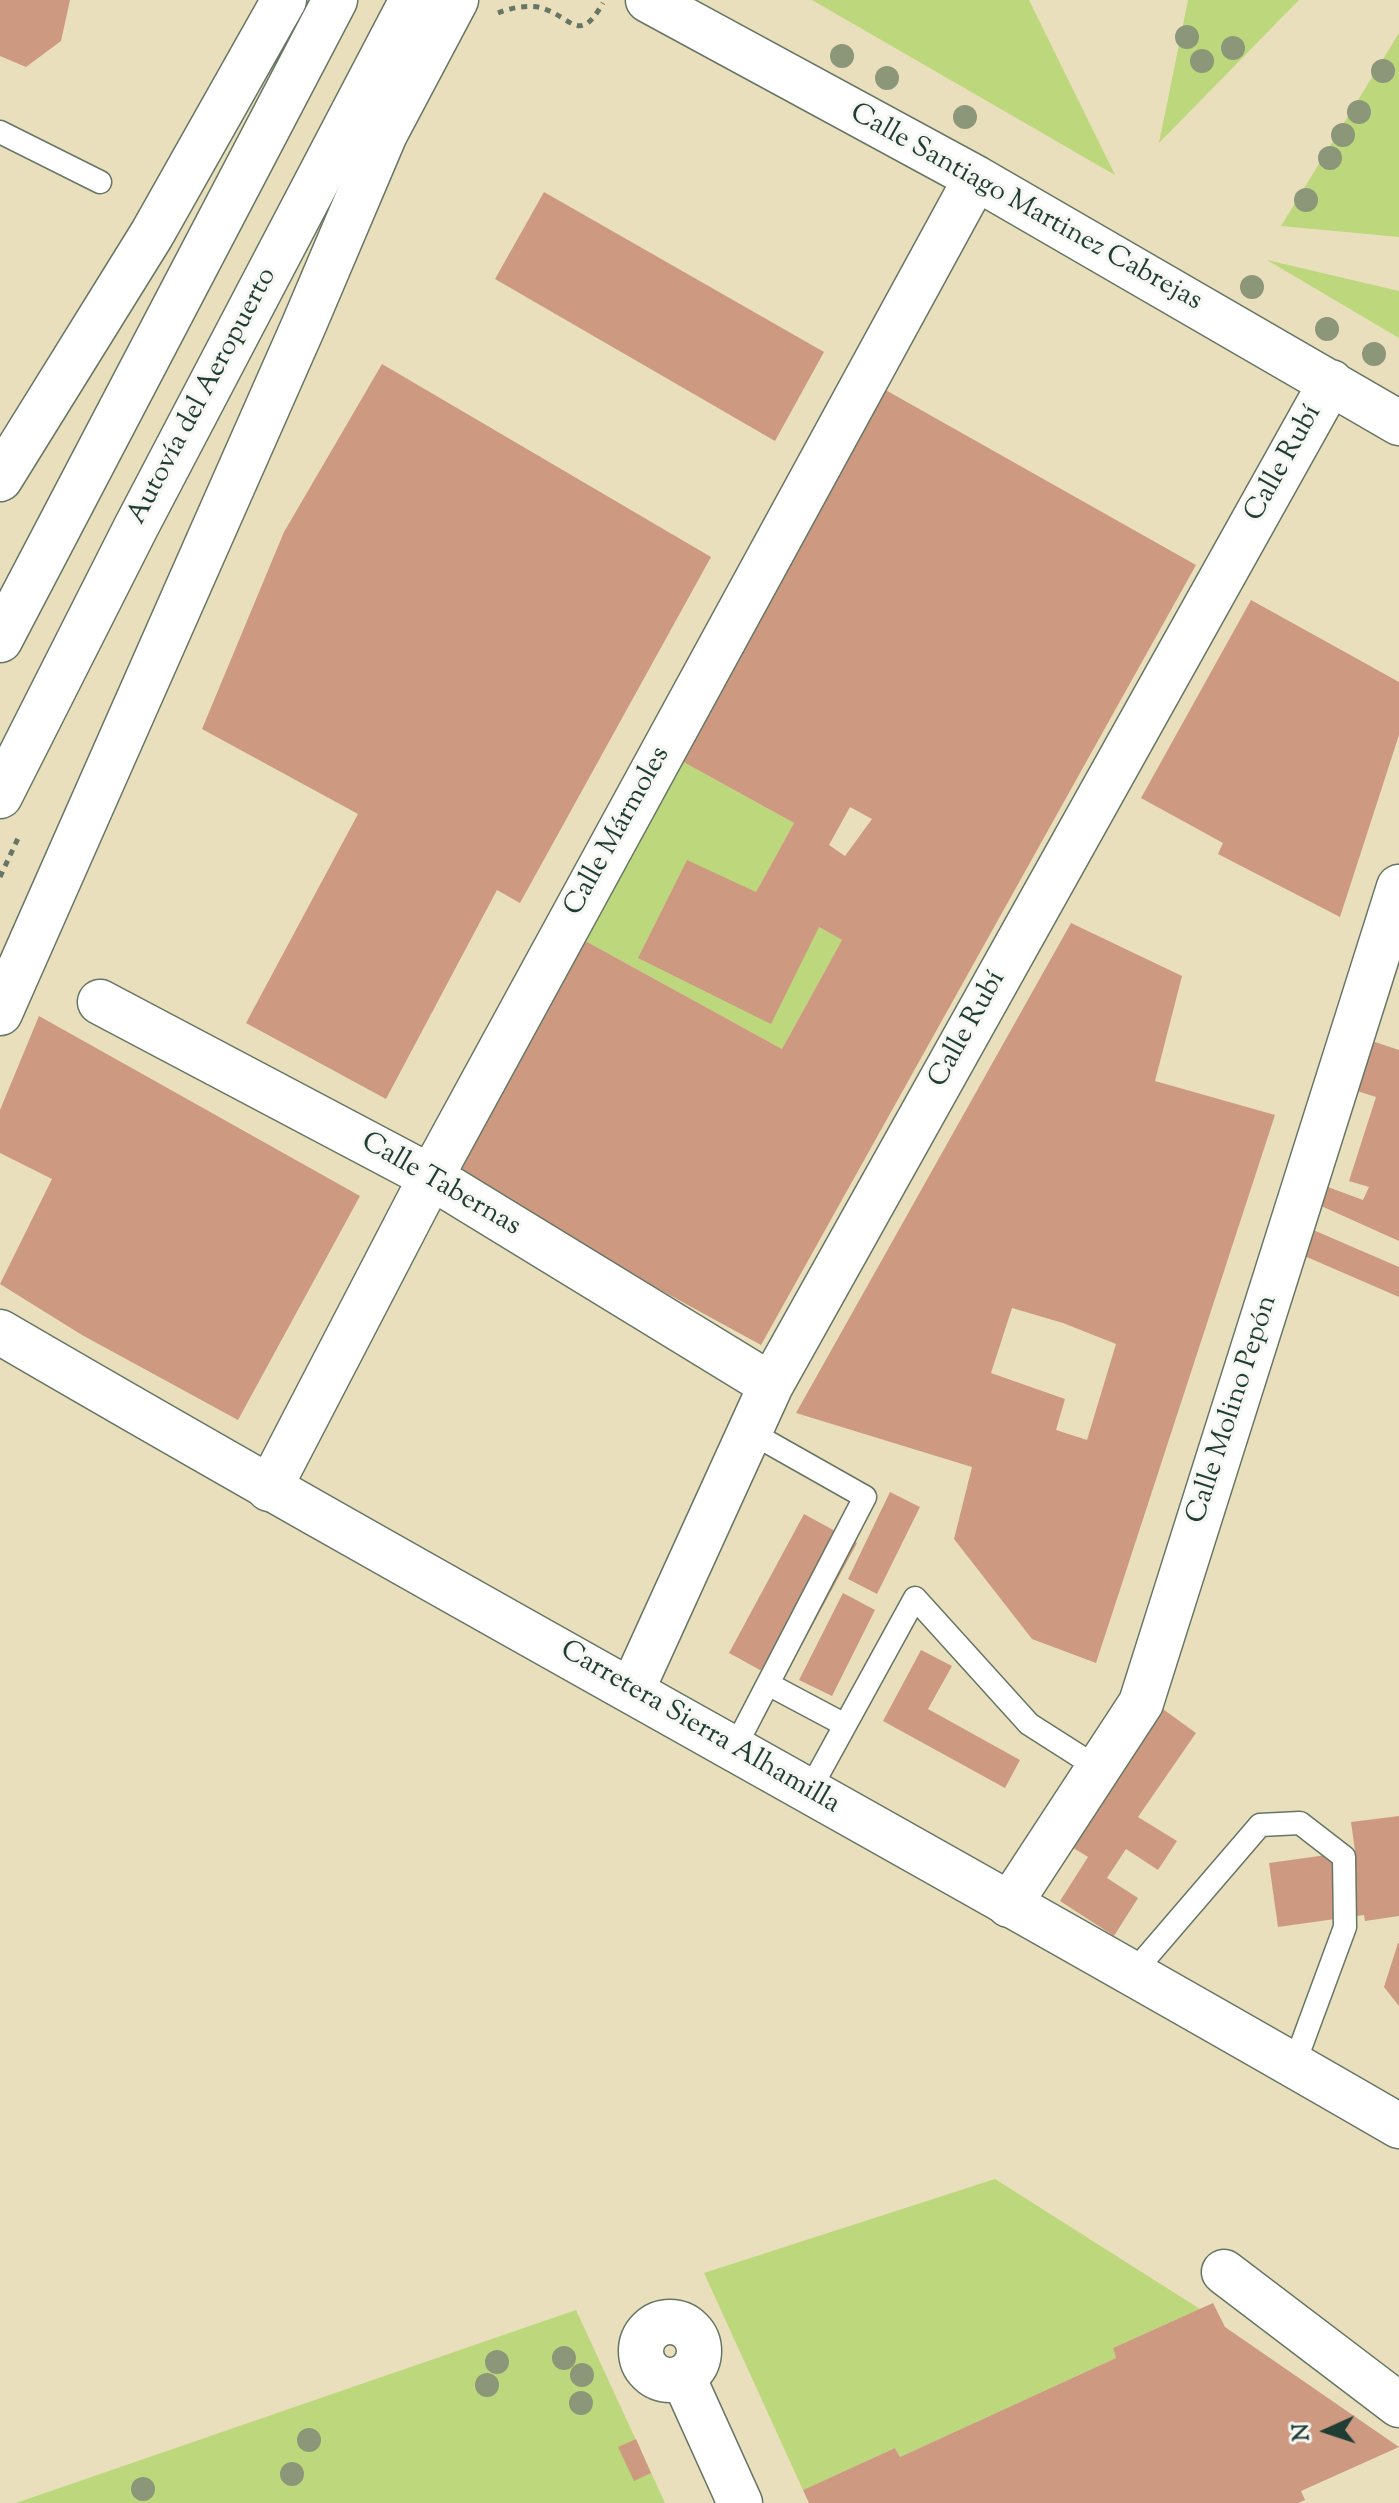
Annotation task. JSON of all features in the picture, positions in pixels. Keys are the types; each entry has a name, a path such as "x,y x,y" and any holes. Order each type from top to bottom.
{"main road":[{"path":"0,479 152,234 284,0"},
{"path":"0,640 335,0"},
{"path":"407,10 456,0"},
{"path":"0,1013 307,319 385,134 456,0"},
{"name":"Calle Santiago Martinez Cabrejas","path":"648,0 976,178 1399,423"},
{"name":"Autovía del Aeropuerto","path":"0,796 136,527 407,10"},
{"name":"Calle Mármoles","path":"269,1489 431,1177 976,178"},
{"name":"Calle Rubí","path":"632,1690 771,1385 1331,382"},
{"name":"Calle Molino Pepón","path":"1009,1905 1141,1703 1399,887"},
{"name":"Calle Tabernas","path":"100,1002 431,1177 771,1385"},
{"name":"Carretera Sierra Alhamilla","path":"0,1332 269,1489 632,1690 1399,2126"},
{"path":"1224,2272 1399,2405"},
{"path":"683,2377 740,2503"}],"lane":[{"path":"0,132 100,182"},
{"path":"734,1749 865,1497 750,1432"},
{"path":"809,1791 915,1598 1029,1724 1098,1768"},
{"path":"768,1684 845,1725"},
{"path":"1132,1974 1260,1825 1300,1823 1344,1857 1345,1927 1294,2065"}],"path":[{"path":"595,17 605,0"}],"green space":[{"path":"812,0 1029,0 1115,175"},
{"path":"1188,0 1299,0 1159,143"},
{"path":"1399,33 1399,237 1281,226"},
{"path":"1267,260 1399,291 1399,338"},
{"path":"678,759 794,823 756,892 842,940 782,1049 580,938"},
{"path":"995,2179 1200,2309 1113,2348 1116,2358 900,2457 895,2448 803,2490 704,2273"},
{"path":"576,2310 665,2503 16,2503"}],"building":[{"path":"0,0 70,0 61,41 26,67 0,56"},
{"path":"544,192 824,352 775,441 495,279"},
{"path":"382,364 711,557 520,903 497,890 386,1099 246,1023 358,814 202,729 284,532"},
{"path":"882,388 1196,565 761,1345 450,1175 580,938 782,1049 842,940 819,927 771,1024 638,958 687,860 756,892 794,823 678,759","holes":["850,807 872,819 845,856 829,845"]},
{"path":"1251,600 1399,682 1399,735 1340,917 1218,854 1223,843 1141,798"},
{"path":"1071,923 1182,976 1155,1081 1275,1115 1096,1663 1032,1639 954,1539 972,1467 796,1413","holes":["1012,1308 1063,1323 1116,1344 1087,1440 1056,1430 1065,1399 991,1373"]},
{"path":"39,1016 360,1196 238,1420 82,1335 0,1284 52,1179 0,1153 0,1110"},
{"path":"1366,1039 1399,1050 1399,1241 1310,1201 1317,1183 1363,1200 1369,1187 1349,1181 1376,1097 1351,1089"},
{"path":"1304,1226 1399,1267 1399,1297 1293,1251"},
{"path":"890,1492 920,1507 877,1594 848,1579"},
{"path":"804,1514 857,1543 782,1682 729,1653"},
{"path":"843,1593 875,1610 832,1696 799,1680"},
{"path":"921,1650 952,1666 928,1709 1020,1760 1005,1788 883,1721"},
{"path":"1160,1707 1196,1733 1138,1817 1177,1841 1158,1870 1126,1849 1107,1878 1138,1898 1114,1936 1060,1901 1088,1857 1067,1844"},
{"path":"1399,1816 1399,1916 1365,1921 1364,1915 1278,1927 1269,1863 1355,1851 1351,1822"},
{"path":"1399,1943 1399,2006 1384,1987"},
{"path":"1213,2303 1225,2327 1399,2447 1301,2491 1305,2500 1298,2503 809,2503 803,2490 895,2448 900,2457 1116,2358 1113,2348"},
{"path":"636,2439 651,2473 634,2481 618,2447"}]}
